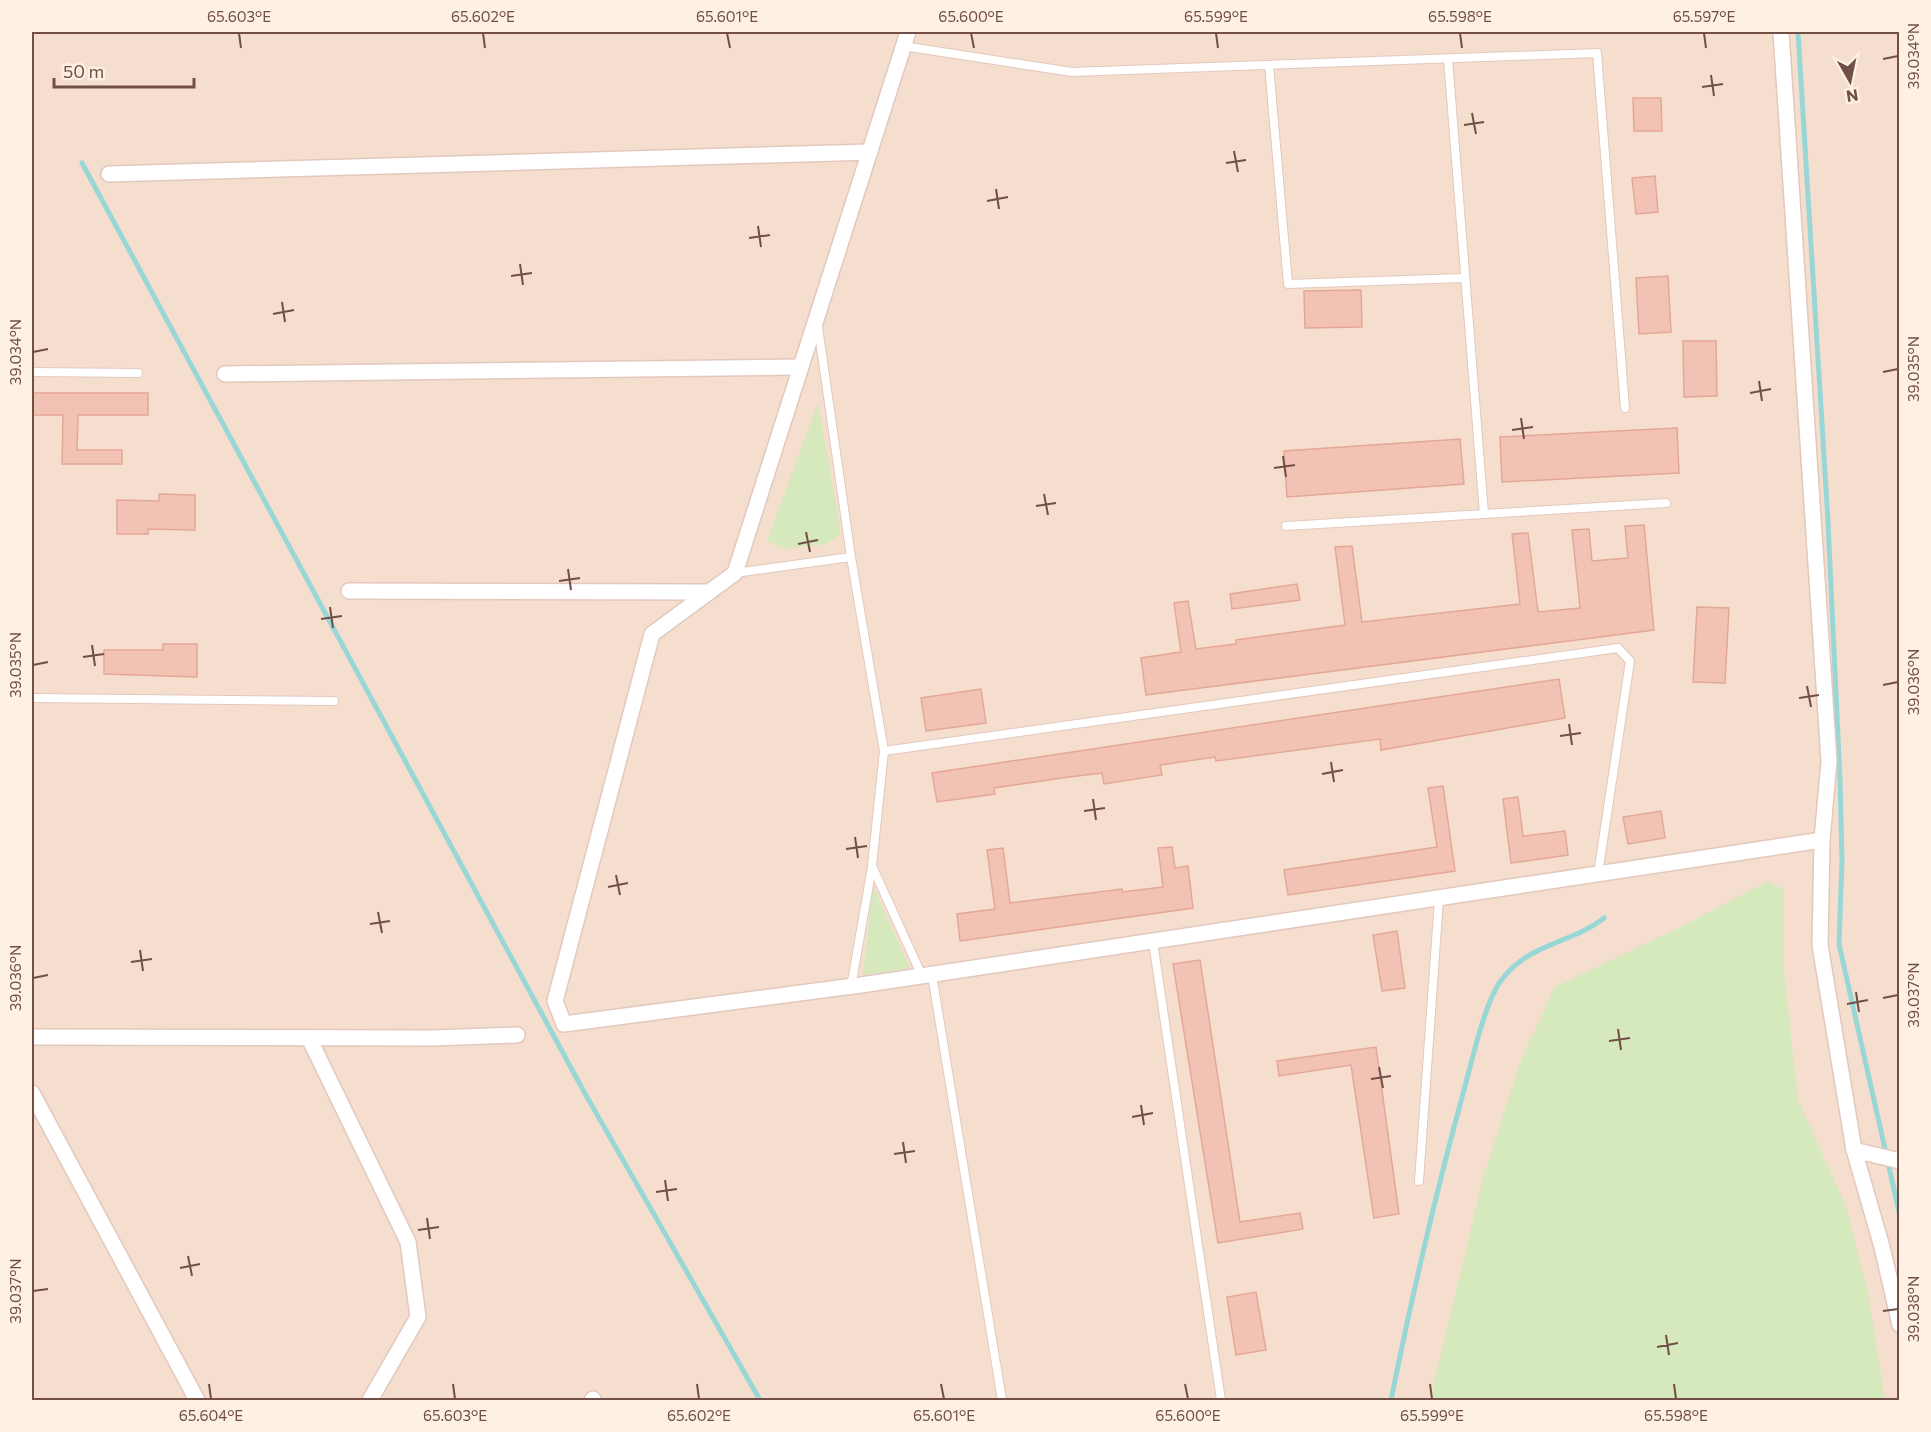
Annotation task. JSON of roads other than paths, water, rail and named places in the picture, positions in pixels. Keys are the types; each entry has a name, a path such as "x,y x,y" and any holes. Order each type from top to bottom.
{"street":[{"path":"1780,32 1828,761 1822,840 1820,945 1854,1150 1882,1246 1899,1325"},
{"path":"905,39 735,573 652,634 555,1002 564,1024 851,987 1822,840"},
{"path":"110,174 870,152"},
{"path":"225,374 801,368"},
{"path":"349,591 709,592"},
{"path":"32,1037 432,1038 517,1035"},
{"path":"309,1038 408,1242 418,1317 370,1401"},
{"path":"32,1093 197,1401"},
{"path":"1854,1150 1897,1160"}],"lane":[{"path":"905,39 1072,72 1597,53 1625,408"},
{"path":"1448,59 1484,514"},
{"path":"1269,65 1288,284 1464,278"},
{"path":"817,320 851,557 884,751 872,866 851,987"},
{"path":"32,372 138,374"},
{"path":"1286,526 1666,503"},
{"path":"735,573 851,557"},
{"path":"884,751 1618,648 1630,661 1598,874"},
{"path":"32,698 333,701"},
{"path":"872,866 927,975 1002,1401"},
{"path":"1419,1181 1439,898"},
{"path":"1153,942 1221,1401"}],"waterway":[{"path":"1798,32 1828,522 1840,780 1842,860 1839,944 1900,1216"},
{"path":"82,163 583,1090 760,1400"},
{"path":"1391,1400 1444,1167 1479,1034 1494,992 1511,969 1523,959 1591,927 1604,918"}]}
